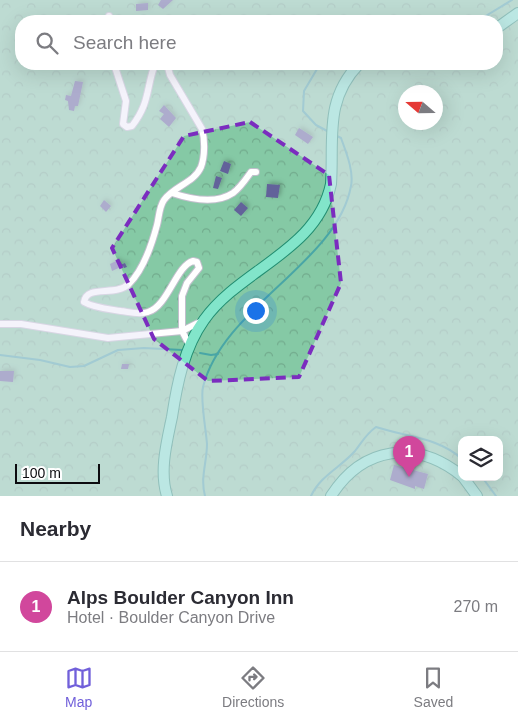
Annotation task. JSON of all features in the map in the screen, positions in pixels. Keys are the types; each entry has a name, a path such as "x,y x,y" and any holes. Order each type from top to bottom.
{"main road":[{"path":"503,24 518,13"},
{"path":"167,496 164,472 167,440 178,383 190,347 204,320 232,291 298,239 319,216 329,196 332,184 332,116 343,83 354,70"},
{"path":"331,496 345,477 359,466 385,455 400,452 417,452 434,458 458,474"},
{"path":"465,481 478,496"}],"street":[{"path":"116,70 126,101 123,124 127,127 132,126 145,104 154,70"},
{"path":"169,70 198,119 204,136 200,168 190,181 172,193 162,205 154,235 134,278 118,291 91,292 87,294 84,302 115,310 146,313 153,310 165,297 186,265 193,261 197,262 199,268 187,283 182,296 182,330 187,337 190,347"},
{"path":"172,193 202,200 226,197 234,192 251,172 256,172"},
{"path":"0,324 21,324 108,338 182,330 204,320"}],"highlighted area":[{"path":"250,122 329,175 341,283 299,377 208,381 154,339 112,248 184,136"}],"green space":[{"path":"0,0 518,0 518,496 0,496"}],"building":[{"path":"161,0 173,0 163,9 158,5"},
{"path":"148,3 148,10 136,11 136,4"},
{"path":"75,81 83,82 78,106 75,106 74,111 69,110 68,101 65,100 66,95 71,96"},
{"path":"164,105 176,118 169,127 160,119 164,114 159,111"},
{"path":"299,128 313,137 308,144 295,135"},
{"path":"224,161 231,164 228,174 220,171"},
{"path":"216,176 222,178 218,189 213,188"},
{"path":"267,184 280,185 278,198 266,197"},
{"path":"104,200 111,206 106,212 100,206"},
{"path":"241,202 248,208 241,216 234,210"},
{"path":"118,260 120,265 125,263 127,267 124,268 123,266 112,271 110,264"},
{"path":"122,364 129,364 128,369 121,369"},
{"path":"0,371 14,371 13,382 0,381"},
{"path":"394,465 428,474 424,489 415,486 415,489 390,480"}],"waterway":[{"path":"487,15 512,0"},
{"path":"316,70 304,91 303,111 316,125 329,132"},
{"path":"205,496 203,476 207,444 203,387 215,359 233,333 325,239 341,213 352,180 349,162 341,138 335,135"},
{"path":"0,355 40,360 70,367 84,366 118,350 144,348 182,350"},
{"path":"200,353 218,354"},
{"path":"311,496 325,477 349,457 376,427 421,438 443,446 458,456"},
{"path":"485,481 496,496"}],"place":[{"name":"Alps Boulder Canyon Inn","path":"409,477"}]}
